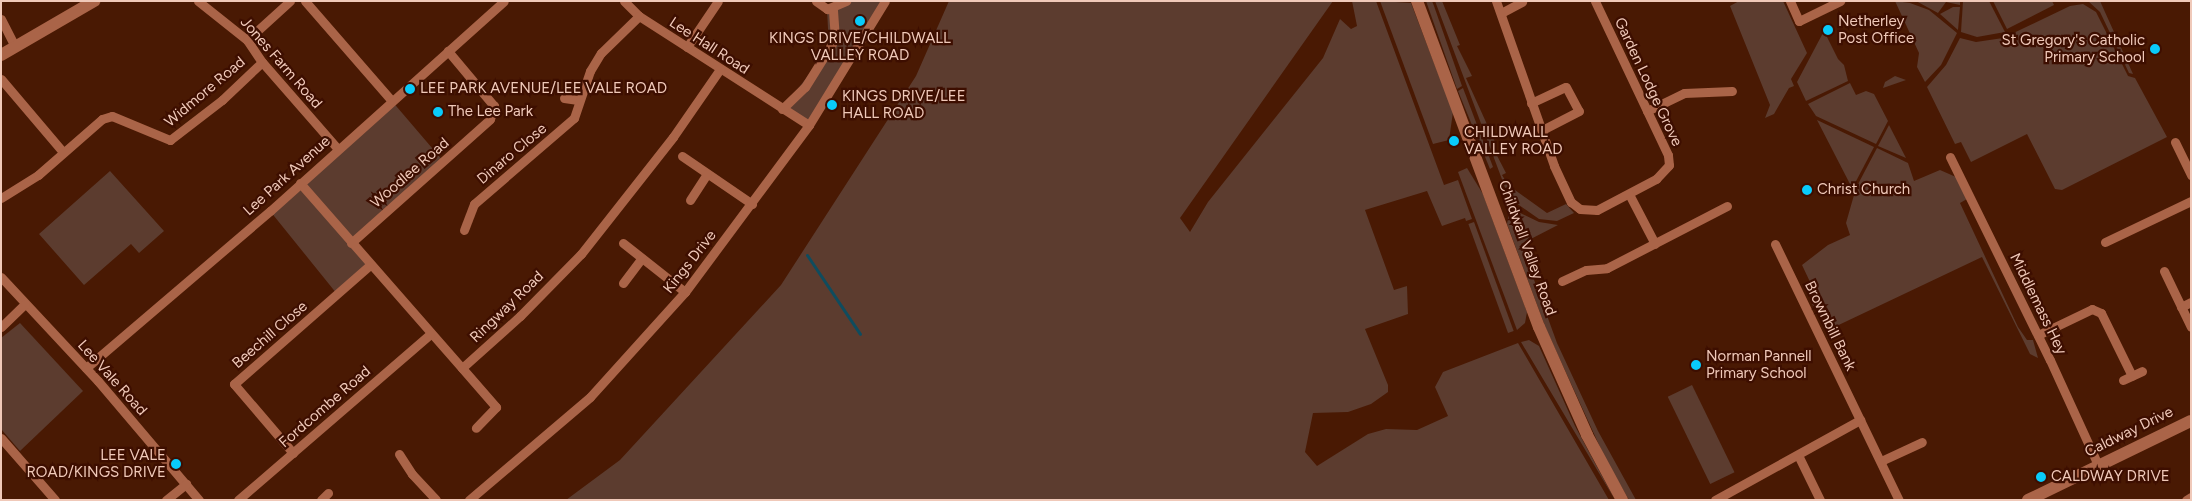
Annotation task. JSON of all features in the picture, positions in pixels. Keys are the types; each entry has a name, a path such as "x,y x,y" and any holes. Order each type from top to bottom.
{"main road":[{"path":"1,54 94,1"},
{"name":"Childwall Valley Road","path":"1417,1 1539,328 1587,435 1622,500"},
{"name":"Caldway Drive","path":"2028,500 2191,421"}],"street":[{"name":"Jones Farm Road","path":"198,1 247,40 262,62 338,148"},
{"path":"247,40 290,1"},
{"path":"305,1 391,100"},
{"name":"Lee Park Avenue","path":"86,368 300,183 504,1"},
{"name":"Lee Hall Road","path":"624,1 638,16 810,125"},
{"path":"687,47 718,1"},
{"path":"816,1 827,9 846,1"},
{"name":"Kings Drive","path":"469,500 590,397 685,292 810,125 885,1"},
{"name":"Garden Lodge Grove","path":"1496,1 1531,102 1571,202 1580,209 1596,210 1656,179 1669,165 1668,155 1595,1"},
{"path":"1790,1 1799,21 1840,1"},
{"path":"1501,13 1522,2"},
{"path":"782,109 805,87 835,39 834,7"},
{"name":"Dinaro Close","path":"464,230 474,204 574,118 578,100 601,53 638,16"},
{"path":"1,19 15,47"},
{"name":"Woodlee Road","path":"351,243 490,119 494,106 448,51"},
{"name":"Widmore Road","path":"1,198 38,175 62,151 102,119 112,116 170,140 222,100 262,62"},
{"name":"Ringway Road","path":"462,368 520,316 581,254 667,144 720,69"},
{"path":"1,79 62,151"},
{"path":"1531,102 1566,87 1579,111 1542,130"},
{"path":"1647,111 1684,93 1732,91"},
{"path":"564,98 578,100"},
{"path":"2175,142 2191,175"},
{"path":"682,156 752,204"},
{"name":"Middlemass Hey","path":"1950,157 2038,335 2098,465"},
{"path":"690,200 707,174"},
{"path":"300,183 369,266 496,407 476,428"},
{"path":"1630,194 1655,244"},
{"path":"2105,242 2191,201"},
{"path":"1562,281 1586,270 1607,268 1727,206"},
{"path":"623,243 685,292"},
{"name":"Brownbill Bank","path":"1775,244 1899,500"},
{"path":"623,283 642,258"},
{"name":"Beechill Close","path":"293,453 234,384 369,266"},
{"path":"2164,271 2191,327"},
{"name":"Lee Vale Road","path":"1,277 86,368 199,500"},
{"path":"2181,306 2191,302"},
{"path":"1,327 26,304"},
{"path":"2038,335 2092,309 2101,313 2132,376"},
{"name":"Fordcombe Road","path":"238,500 430,334"},
{"path":"2123,380 2142,371"},
{"path":"1715,500 1716,496 1798,455 1860,420"},
{"path":"1,438 55,500"},
{"path":"1881,461 1922,442"},
{"path":"399,454 412,474 436,500"},
{"path":"1798,455 1820,500"},
{"path":"166,500 186,484"},
{"path":"2186,500 2191,498"}],"shaded area":[{"path":"837,1 883,1 809,125 782,109 829,49 827,9"},
{"path":"949,1 1333,1 1180,218 1190,232 1208,202 1323,58 1340,19 1351,29 1357,26 1352,1 1376,1 1444,185 1458,180 1472,219 1466,221 1465,218 1442,226 1427,191 1365,210 1394,290 1407,286 1408,314 1365,329 1388,385 1388,392 1371,404 1348,412 1313,413 1305,452 1317,466 1368,434 1386,429 1417,430 1448,416 1435,387 1443,372 1518,343 1609,500 566,500 620,460 781,285 916,76"},
{"path":"1380,1 1411,3 1453,112 1449,140 1433,144"},
{"path":"1426,1 1432,1 1434,6 1462,86 1457,89"},
{"path":"1435,1 1442,1 1460,45 1457,46 1472,76 1466,78 1495,142 1491,144 1506,173 1502,175 1508,185 1547,213 1566,204 1574,213 1557,221 1539,219 1509,198"},
{"path":"1739,1 1783,1 1807,53 1791,79 1794,86 1789,88 1774,114 1765,118 1770,105 1730,6"},
{"path":"1895,1 1910,3 1929,10 1957,33 1941,65 1925,82 1917,67 1919,53"},
{"path":"1916,1 1960,1 1960,5 1946,2 1938,13"},
{"path":"1963,1 1989,1 2005,32 1977,37 1961,32"},
{"path":"1993,1 2052,1 2054,5 2007,29"},
{"path":"2088,1 2100,1 2133,74 2129,73 2100,12"},
{"path":"2083,4 2096,12 2128,76 2135,78 2167,137 2062,190 2055,189 2027,134 1971,162 1961,142 1955,144 1927,87 1946,65 1960,38 1976,42 2003,38 2070,6"},
{"path":"1953,7 1960,7 1958,30 1940,14"},
{"path":"1824,31 1838,59 1844,65 1848,81 1806,101 1797,82"},
{"path":"1895,76 1906,80 1883,88 1885,82"},
{"path":"1850,83 1856,95 1866,91 1874,94 1888,121 1876,144 1816,116 1808,104"},
{"path":"1463,88 1493,167 1490,169 1458,91"},
{"path":"391,100 444,162 351,243 369,266 337,294 270,211"},
{"path":"1817,120 1874,147 1854,185 1851,186"},
{"path":"1889,125 1906,158 1878,146"},
{"path":"1877,148 1908,163 1914,181 1940,170 1956,177 1967,199 1960,203 2018,327 2027,340 2033,340 2038,358 2030,354 1982,257 1826,331 1831,322 1830,312 1816,311 1812,304 1819,301 1802,265 1828,245 1850,235 1846,223 1856,188"},
{"path":"1467,168 1483,194 1527,312 1525,323 1517,330 1458,172"},
{"path":"110,171 164,231 139,253 131,244 84,285 39,234"},
{"path":"1516,211 1539,222 1558,225 1521,244 1557,343 1598,431 1636,500 1629,500 1606,460 1546,329 1507,224 1509,213"},
{"path":"1474,222 1514,331 1508,333 1468,224"},
{"path":"20,323 83,391 20,451 1,429 1,338"},
{"path":"1529,340 1539,346 1575,426 1615,500 1521,342"},
{"path":"1692,385 1735,472 1710,484 1668,397"}],"waterway":[{"path":"807,255 860,334"}],"place":[{"name":"KINGS DRIVE/CHILDWALL VALLEY ROAD","path":"860,21"},
{"name":"Netherley Post Office","path":"1828,30"},
{"name":"St Gregory's Catholic Primary School","path":"2155,49"},
{"name":"LEE PARK AVENUE/LEE VALE ROAD","path":"410,89"},
{"name":"KINGS DRIVE/LEE HALL ROAD","path":"832,105"},
{"name":"The Lee Park","path":"438,112"},
{"name":"CHILDWALL VALLEY ROAD","path":"1454,141"},
{"name":"Christ Church","path":"1807,190"},
{"name":"Norman Pannell Primary School","path":"1696,365"},
{"name":"LEE VALE ROAD/KINGS DRIVE","path":"176,464"},
{"name":"CALDWAY DRIVE","path":"2041,477"}]}
